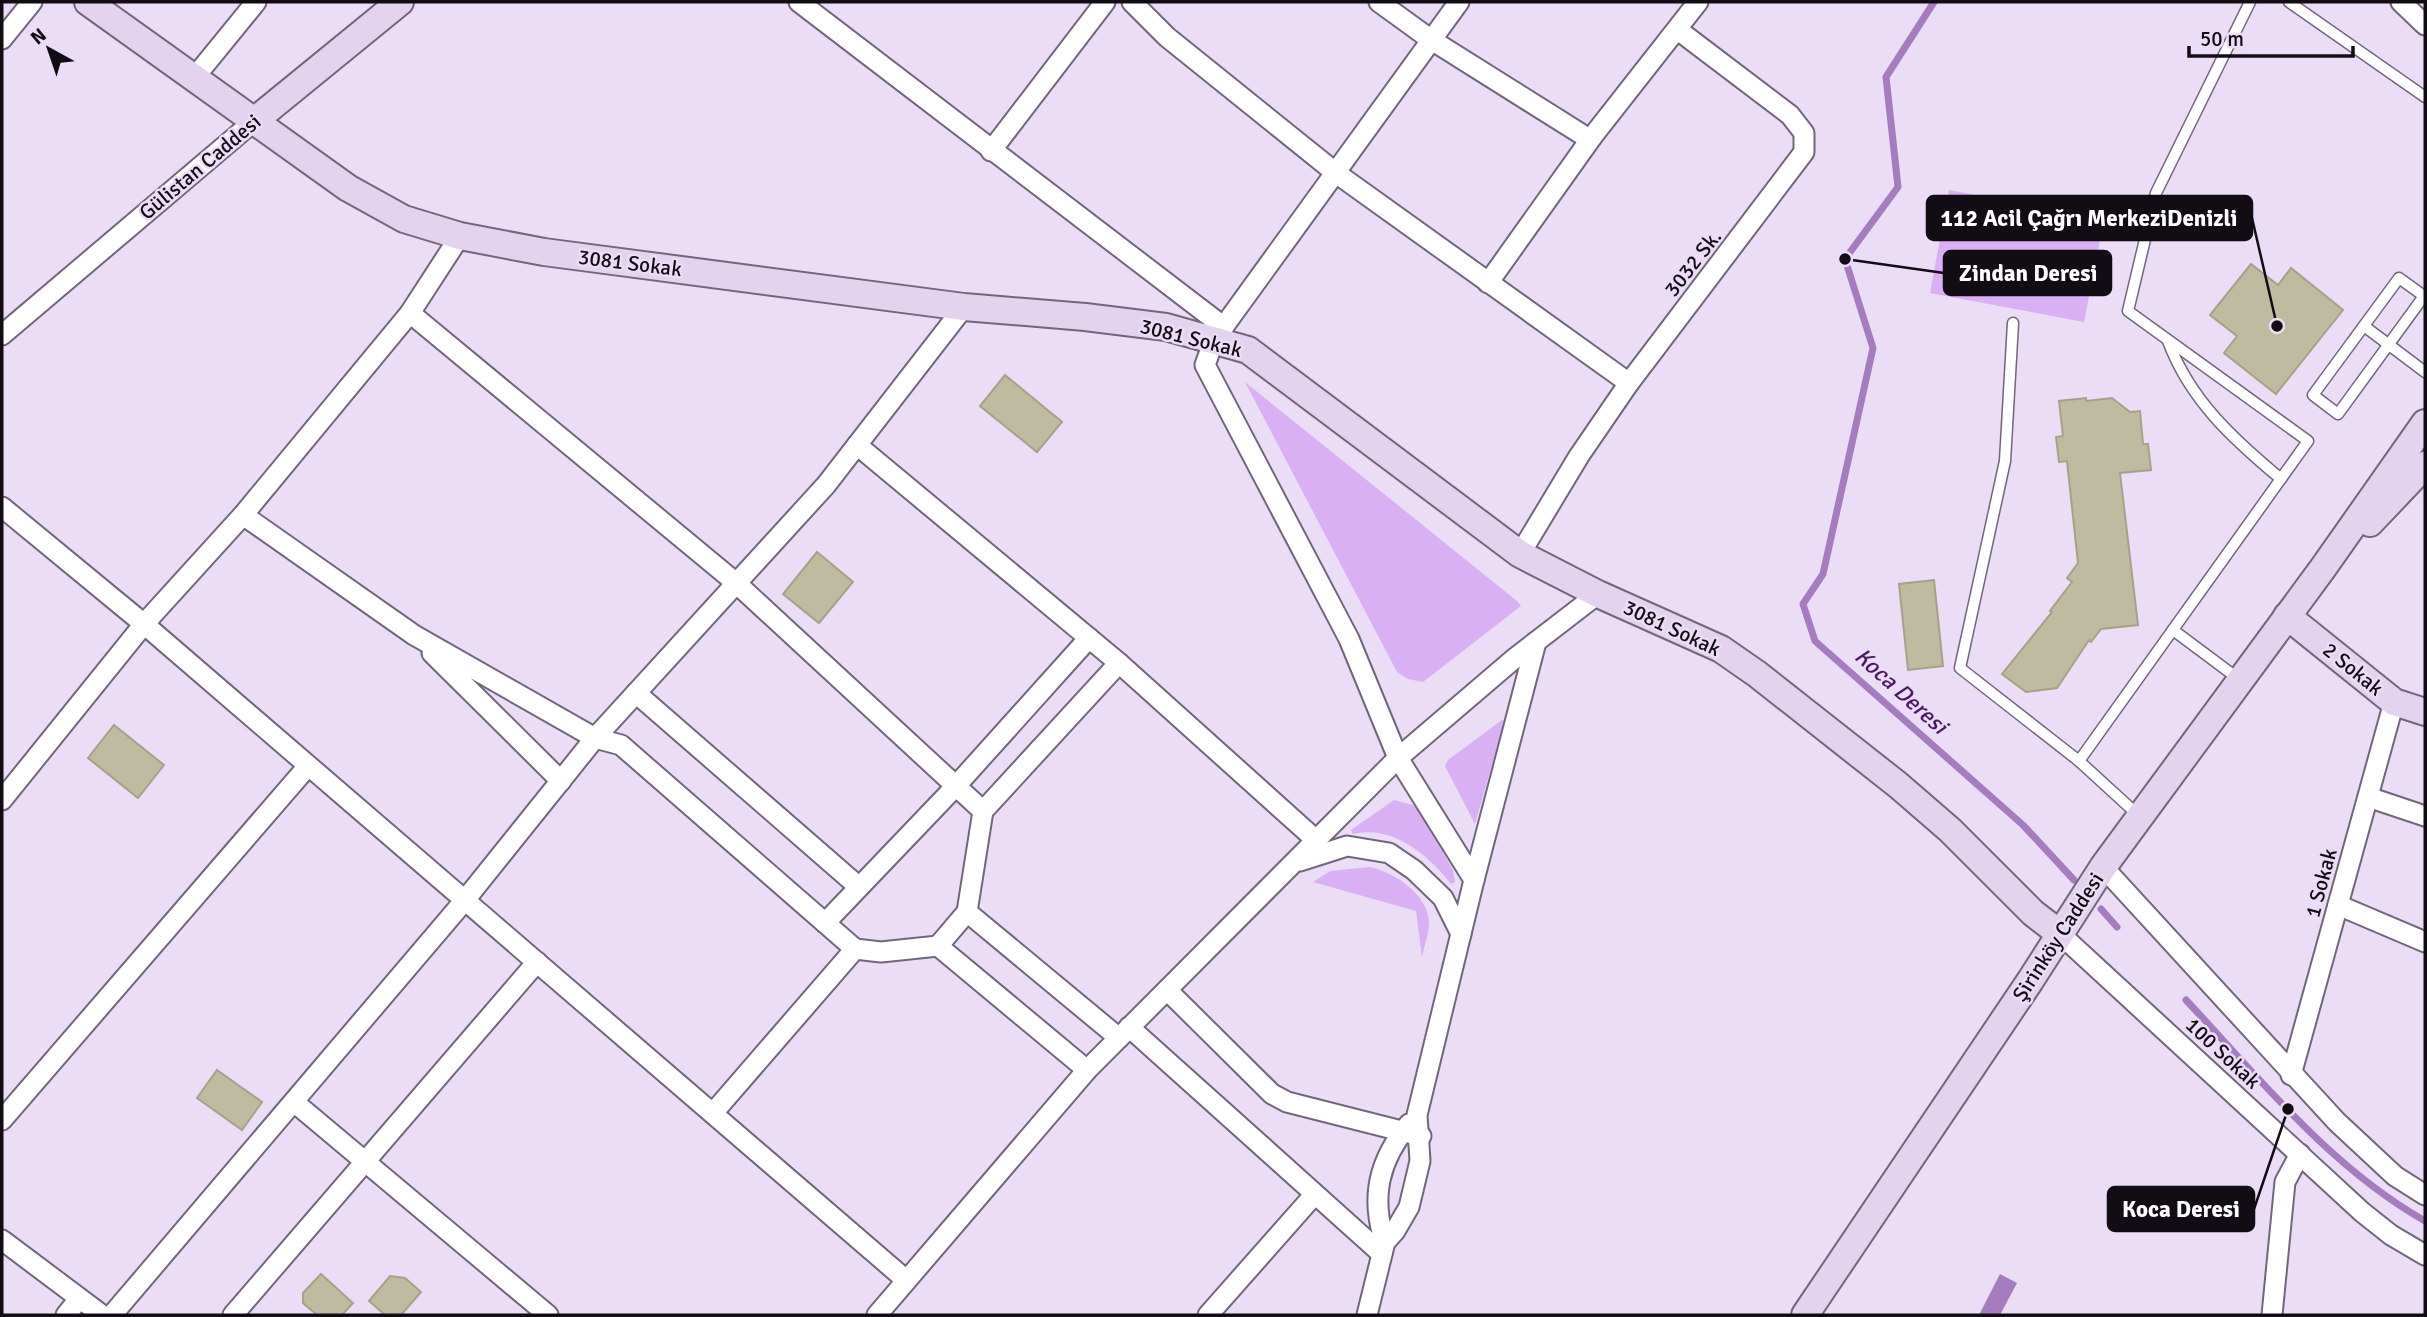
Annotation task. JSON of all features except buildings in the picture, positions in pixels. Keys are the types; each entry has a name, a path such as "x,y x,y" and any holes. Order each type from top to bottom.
{"street":[{"path":"2,39 33,2"},
{"name":"3081 Sokak","path":"88,2 348,188 404,219 460,236 544,252 964,307 1099,318 1219,334 1248,351 1520,554 1598,594 1721,649 1757,674 1951,830 2033,913 2059,933"},
{"path":"194,78 256,2"},
{"name":"Gülistan Caddesi","path":"2,335 253,121 400,2"},
{"path":"799,2 991,151 1219,334"},
{"path":"991,151 1105,2"},
{"path":"1132,2 1167,37 1336,173 1629,383"},
{"path":"1378,2 1430,39 1586,137 1592,137"},
{"path":"1459,2 1219,334 1205,365 1337,614 1398,758 1474,880"},
{"path":"1488,283 1592,137 1698,2"},
{"path":"2401,2 2425,25"},
{"name":"3032 Sk.","path":"1520,554 1579,456 1629,383 1804,152 1804,133 1790,115 1678,30"},
{"path":"2,800 144,624 243,515 410,313 460,236"},
{"path":"112,1315 465,900 595,738 826,485 964,307"},
{"path":"410,313 735,582 983,811"},
{"name":"Şirinköy Caddesi","path":"1805,1315 2030,981 2103,867 2323,568 2425,423"},
{"path":"858,445 1119,663 1316,840"},
{"name":"Şirinköy Caddesi","path":"2323,568 2425,465"},
{"path":"2,506 144,624 906,1279"},
{"path":"243,515 414,635 595,738 621,745 855,949 881,952 938,946 967,912 983,811 1119,663"},
{"path":"877,1315 1087,1070 1398,758 1536,642 1598,594"},
{"name":"2 Sokak","path":"2287,616 2394,702 2425,712"},
{"path":"414,635 561,781"},
{"path":"825,923 955,787 1089,638"},
{"path":"1367,1315 1384,1248 1409,1207 1420,1161 1412,1134 1536,642"},
{"path":"636,693 859,887"},
{"name":"1 Sokak","path":"2291,1075 2394,702"},
{"path":"2,1120 308,766"},
{"path":"2368,797 2425,816"},
{"path":"1293,864 1347,846 1388,853 1414,870 1443,898 1461,934"},
{"name":"100 Sokak","path":"2103,867 2291,1075 2395,1176 2425,1195"},
{"path":"2338,905 2425,939"},
{"path":"967,912 1124,1033 1315,1194 1384,1248"},
{"name":"100 Sokak","path":"2059,933 2372,1220 2425,1255"},
{"path":"938,946 1087,1070"},
{"path":"713,1113 855,949"},
{"path":"233,1315 537,962"},
{"path":"1167,990 1272,1094 1287,1102 1412,1134"},
{"path":"294,1102 548,1315"},
{"path":"1384,1248 1375,1202 1390,1150 1412,1134"},
{"path":"2272,1315 2285,1182 2300,1154"},
{"path":"1208,1315 1315,1194"},
{"path":"2,1240 102,1315"},
{"path":"66,1315 79,1298"}],"lane":[{"path":"2079,761 2308,441 2128,311 2156,193 2250,2"},
{"path":"2289,2 2425,97"},
{"path":"2399,278 2424,296 2388,345 2338,414 2313,395 2399,278"},
{"path":"2013,323 2005,461 1960,668 2079,761 2140,817"},
{"path":"2364,326 2425,372"},
{"path":"2167,339 2179,371 2198,399 2242,447 2281,479"},
{"path":"2173,630 2240,680"}],"shaded area":[{"path":"1949,190 2104,219 2084,322 1930,293"},
{"path":"1245,382 1521,606 1423,682 1408,679 1397,672"},
{"path":"1502,720 1504,722 1475,824 1445,766 1448,760"},
{"path":"1394,800 1413,805 1419,811 1453,870 1455,882 1451,884 1432,863 1396,838 1368,832 1353,834 1351,830"},
{"path":"1370,867 1389,874 1408,886 1423,903 1429,923 1422,957 1416,911 1313,882 1330,871"},
{"path":"2000,1274 2017,1283 2000,1315 1979,1315"}],"waterway":[{"path":"1934,2 1886,77 1898,187 1845,259 1873,348 1823,574 1803,604 1815,641 2023,825 2074,880"},
{"name":"Koca Deresi","path":"2101,909 2117,927"},
{"name":"Koca Deresi","path":"2186,1000 2327,1148 2390,1199 2425,1221"}],"place":[{"name":"Zindan Deresi","path":"1845,259"},
{"name":"112 Acil Çağrı MerkeziDenizli","path":"2277,326"},
{"name":"Koca Deresi","path":"2288,1109"}]}
